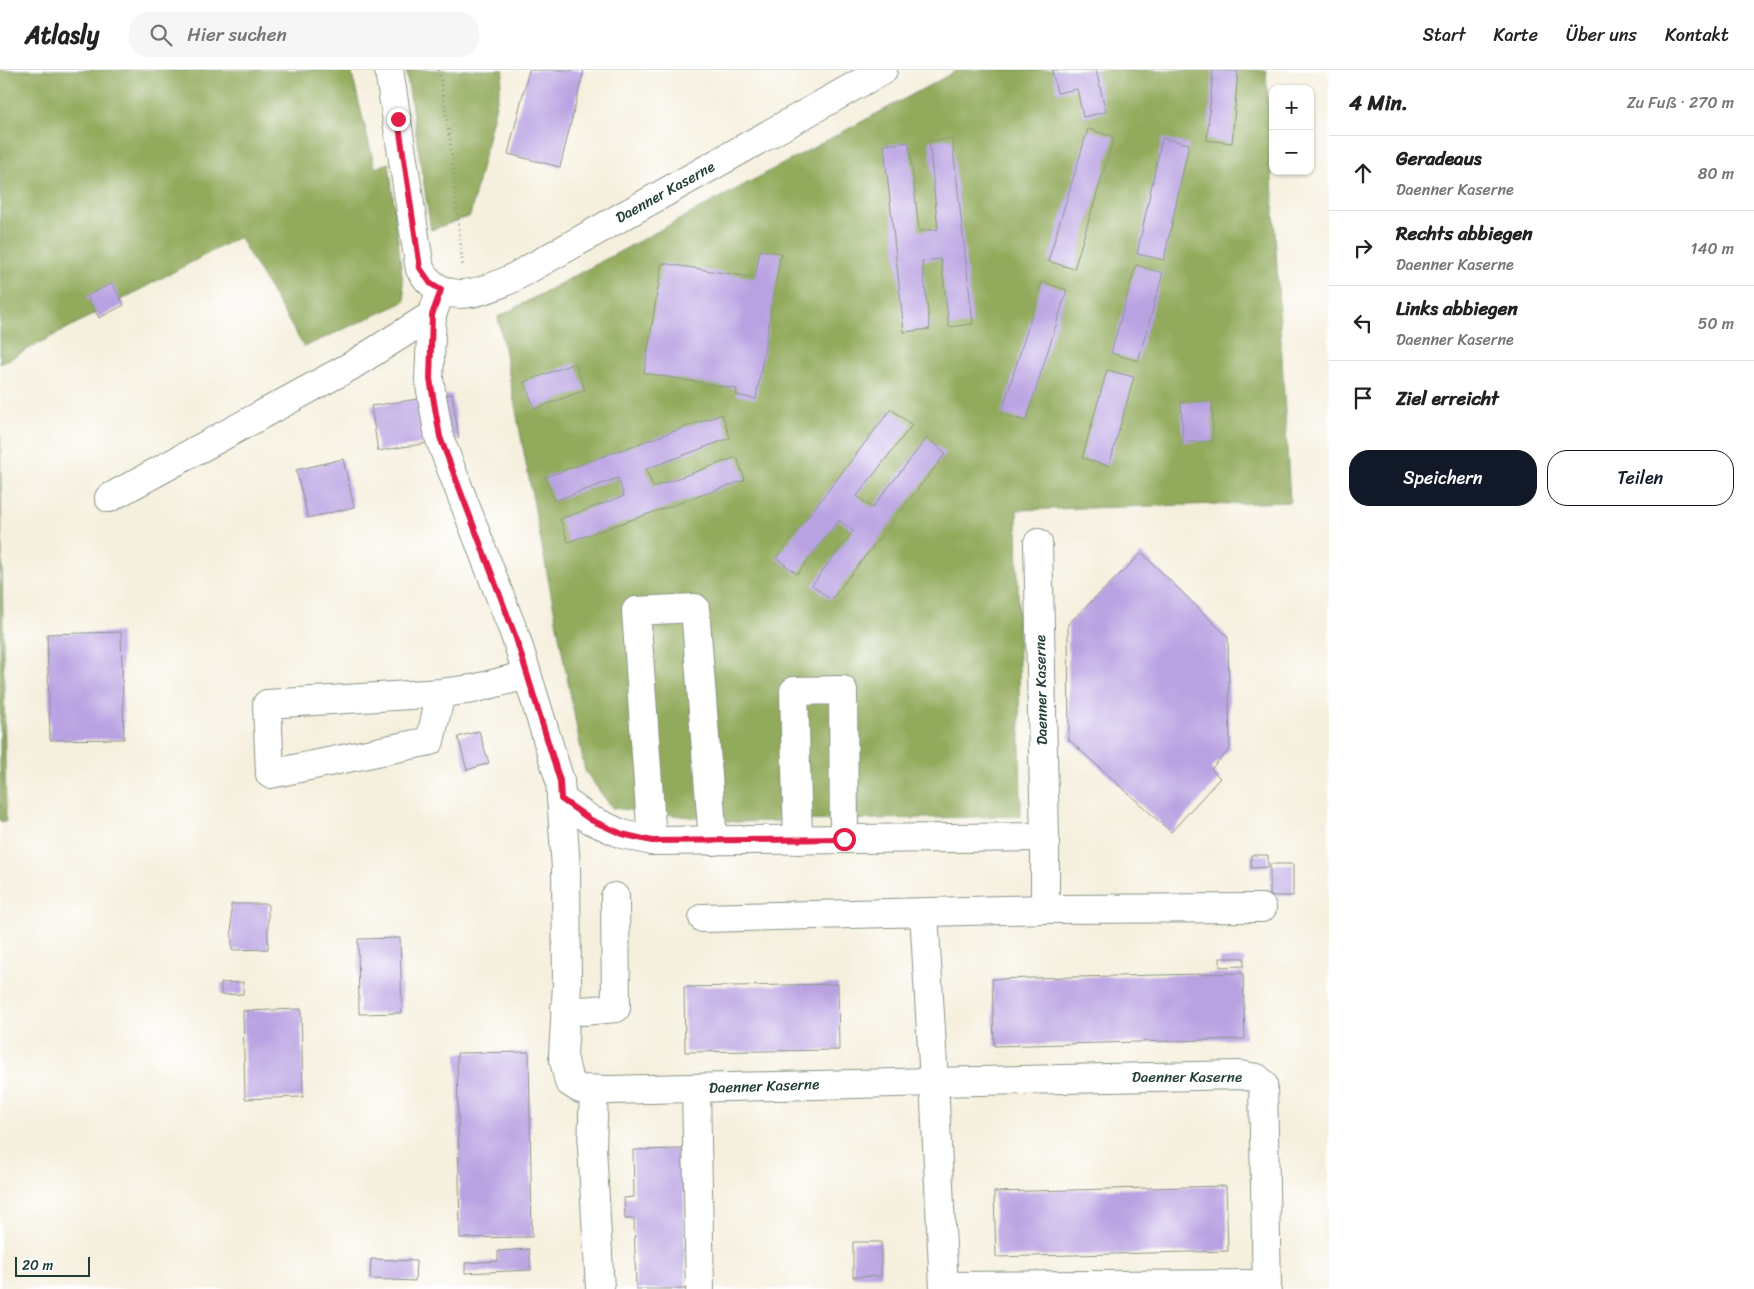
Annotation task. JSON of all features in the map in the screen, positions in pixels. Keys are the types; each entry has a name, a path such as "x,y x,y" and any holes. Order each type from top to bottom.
{"street":[{"path":"109,498 350,366 437,302 431,284 420,268 389,70"},
{"name":"Daenner Kaserne","path":"883,70 511,279 493,288 472,293 456,294 437,302 430,379 440,437 516,638 560,781 566,869 567,984 562,1056 569,1082 580,1089 594,1090 1240,1075 1257,1078 1262,1084 1267,1287"},
{"name":"Daenner Kaserne","path":"1038,543 1045,909"},
{"path":"652,841 636,611 695,608 713,841"},
{"path":"441,693 430,741 270,774 267,704 441,693 473,689 527,674"},
{"path":"798,840 794,691 843,690 844,839"},
{"path":"561,799 591,820 622,834 652,841 1045,837"},
{"path":"565,1009 583,1011 616,1008 615,897"},
{"path":"703,918 1045,909 1262,908"},
{"path":"924,912 944,1287 1267,1287"},
{"path":"696,1088 700,1289"},
{"path":"594,1090 592,1147 600,1289"}],"path":[{"path":"439,70 450,140 463,268"}],"green space":[{"path":"0,70 351,70 375,168 389,163 405,300 304,347 239,237 0,364"},
{"path":"406,70 504,70 470,216 431,230"},
{"path":"958,70 1266,70 1269,175 1272,175 1290,502 1017,510 1021,816 735,822 612,808 585,771 498,317"},
{"path":"0,435 6,821 0,822"}],"building":[{"path":"529,70 584,70 560,167 508,154"},
{"path":"1052,70 1096,70 1106,112 1083,117 1077,89 1057,93"},
{"path":"1213,70 1238,71 1232,143 1207,140"},
{"path":"1088,129 1114,137 1074,269 1048,261"},
{"path":"952,138 973,324 949,327 941,259 922,261 930,329 904,332 884,145 909,142 919,231 938,229 929,141"},
{"path":"1162,138 1189,144 1164,260 1137,254"},
{"path":"760,250 781,253 756,399 736,395 737,389 644,373 662,263 755,278"},
{"path":"1136,265 1163,273 1138,361 1111,353"},
{"path":"1042,282 1067,290 1026,421 1001,414"},
{"path":"112,283 124,305 99,318 87,296"},
{"path":"575,363 585,390 535,409 524,382"},
{"path":"1107,370 1134,377 1109,466 1082,458"},
{"path":"452,394 459,438 378,451 371,406"},
{"path":"1212,401 1213,441 1183,442 1181,402"},
{"path":"891,409 912,425 857,496 872,508 927,438 946,453 831,600 812,585 853,531 839,520 797,574 776,558"},
{"path":"722,414 730,438 646,469 653,487 737,457 745,480 568,542 560,519 624,496 618,478 554,501 545,477"},
{"path":"343,459 354,507 308,518 296,470"},
{"path":"1142,553 1228,637 1230,749 1211,769 1220,778 1171,832 1069,740 1068,624"},
{"path":"121,632 124,739 50,740 47,634"},
{"path":"479,731 489,763 467,770 458,737"},
{"path":"1251,855 1268,855 1268,867 1251,868"},
{"path":"1270,864 1293,864 1293,896 1270,896"},
{"path":"231,904 268,904 268,949 232,950"},
{"path":"400,938 402,1013 359,1014 358,939"},
{"path":"1220,958 1244,958 1244,966 1220,967"},
{"path":"1243,973 1245,1039 994,1046 992,979"},
{"path":"243,982 243,994 221,995 221,983"},
{"path":"838,984 839,1050 685,1052 684,987"},
{"path":"301,1009 303,1097 245,1099 243,1011"},
{"path":"529,1052 532,1237 460,1238 457,1053"},
{"path":"683,1149 686,1289 636,1289 634,1219 625,1219 624,1198 634,1197 633,1150"},
{"path":"1226,1186 1228,1251 996,1257 994,1192"},
{"path":"853,1242 881,1242 881,1276 853,1277"},
{"path":"529,1249 531,1270 465,1273 465,1263 498,1261 498,1251"},
{"path":"371,1259 416,1261 415,1281 370,1279"}],"route":[{"path":"398,119 420,268 425,278 441,290 432,315 430,379 440,437 516,638 560,781 561,799 591,820 622,834 652,841 844,839"}]}
